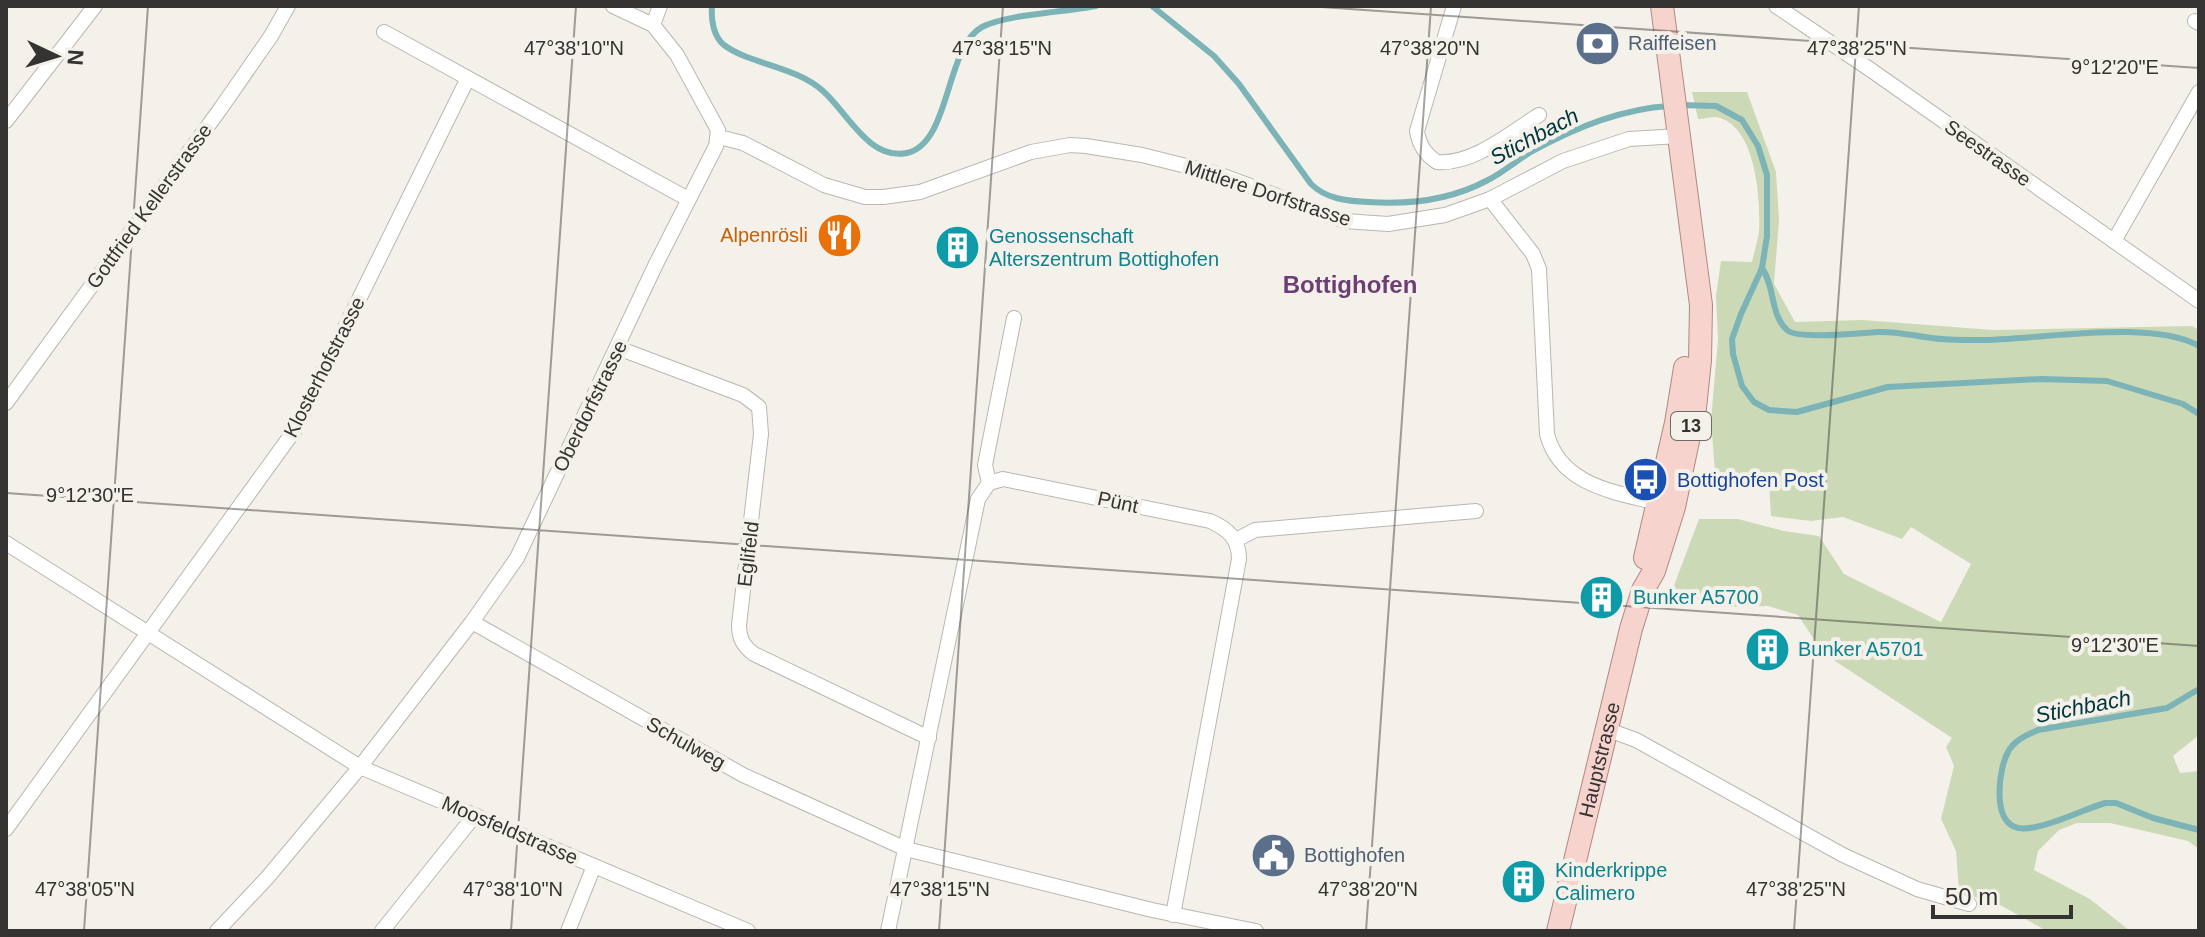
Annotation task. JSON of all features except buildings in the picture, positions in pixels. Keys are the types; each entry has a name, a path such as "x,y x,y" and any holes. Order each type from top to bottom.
{"main road":[{"name":"Hauptstrasse","path":"1558,931 1606,729 1643,590 1664,544 1695,408 1701,305 1662,6"},
{"name":"Hauptstrasse","path":"1643,590 1642,568 1676,423 1687,357 1694,256"}],"street":[{"path":"6,121 95,6"},
{"name":"Gottfried Kellerstrasse","path":"6,403 221,108 288,6"},
{"path":"613,6 653,25 688,71 719,137"},
{"path":"653,25 660,6"},
{"path":"1454,6 1417,131 1425,152 1437,162 1455,160 1492,145 1539,115"},
{"name":"Seestrasse","path":"1776,6 2199,301"},
{"path":"384,32 688,199"},
{"name":"Klosterhofstrasse","path":"6,829 294,431 467,80"},
{"path":"2114,241 2199,92"},
{"name":"Mittlere Dorfstrasse","path":"719,137 743,143 824,185 865,197 920,192 1031,152 1070,145 1142,155 1218,174 1345,221 1367,224 1415,222 1445,215 1490,199 1563,161 1629,139 1677,128"},
{"name":"Oberdorfstrasse","path":"217,931 267,878 360,767 472,622 517,558 719,137"},
{"path":"1490,199 1533,254 1539,269 1547,434 1556,455 1573,476 1586,483 1658,503"},
{"path":"888,931 978,499 989,483 985,465 1014,318"},
{"name":"Eglifeld","path":"618,348 743,395 759,407 761,434 739,625 739,635 746,648 929,738"},
{"name":"Pünt","path":"989,483 1010,479 1210,521 1228,531 1236,540"},
{"path":"1173,915 1239,559 1236,540 1255,530 1476,511"},
{"name":"Moosfeldstrasse","path":"6,543 360,767 748,931"},
{"name":"Schulweg","path":"472,622 743,775 906,849 1173,915 1256,931"},
{"path":"1606,729 1636,740 1843,855 1917,889 1969,904"},
{"path":"382,931 475,815"},
{"path":"568,931 594,866"}],"green space":[{"path":"1692,92 1747,92 1776,172 1779,220 1774,284 1795,322 1862,320 1993,330 2192,326 2199,330 2199,735 2173,756 2180,773 2199,771 2199,849 2188,841 2110,823 2077,823 2059,830 2038,851 2034,870 2090,899 2130,931 2047,931 2000,905 1959,892 1956,851 1941,819 1954,766 1946,747 1952,738 1823,653 1798,615 1768,606 1723,607 1672,591 1699,519 1738,519 1819,536 1844,574 1941,622 1971,564 1911,527 1902,539 1843,517 1811,521 1771,516 1769,480 1716,485 1711,420 1718,340 1716,296 1721,261 1752,262 1759,231 1759,201 1753,165 1740,133 1716,117 1698,119"}],"waterway":[{"name":"Stichbach","path":"712,6 717,37 724,45 812,83 870,142 881,150 893,153 907,153 921,146 932,132 961,54 970,38 982,27 1021,16 1096,6"},
{"name":"Stichbach","path":"1152,6 1214,56 1239,84 1311,184 1323,193 1345,200 1399,203 1430,200 1459,192 1488,180 1561,136 1614,116 1669,106"},
{"name":"Stichbach","path":"1680,105 1716,106 1742,120 1758,146 1767,175 1767,236 1762,268 1732,339 1742,386 1754,402 1769,410 1797,412 1888,387 2041,379 2107,381 2183,404 2199,414"},
{"path":"1762,268 1782,324 1787,330 1803,335 1885,332 1975,340 2122,332 2151,333 2199,346"},
{"name":"Stichbach","path":"2199,689 2167,708 2038,730 2014,744 2005,759 2000,780 2003,814 2015,827 2034,827 2105,803 2116,803 2153,818 2199,830"}],"place":[{"name":"Raiffeisen","path":"1597,43"},
{"name":"Alpenrösli","path":"839,235"},
{"name":"Genossenschaft Alterszentrum Bottighofen","path":"958,248"},
{"name":"Bottighofen Post","path":"1646,480"},
{"name":"Bunker A5700","path":"1602,597"},
{"name":"Bunker A5701","path":"1767,649"},
{"name":"Bottighofen","path":"1273,855"},
{"name":"Kinderkrippe Calimero","path":"1524,882"}],"district":[{"name":"Bottighofen","path":"1350,285"}]}
